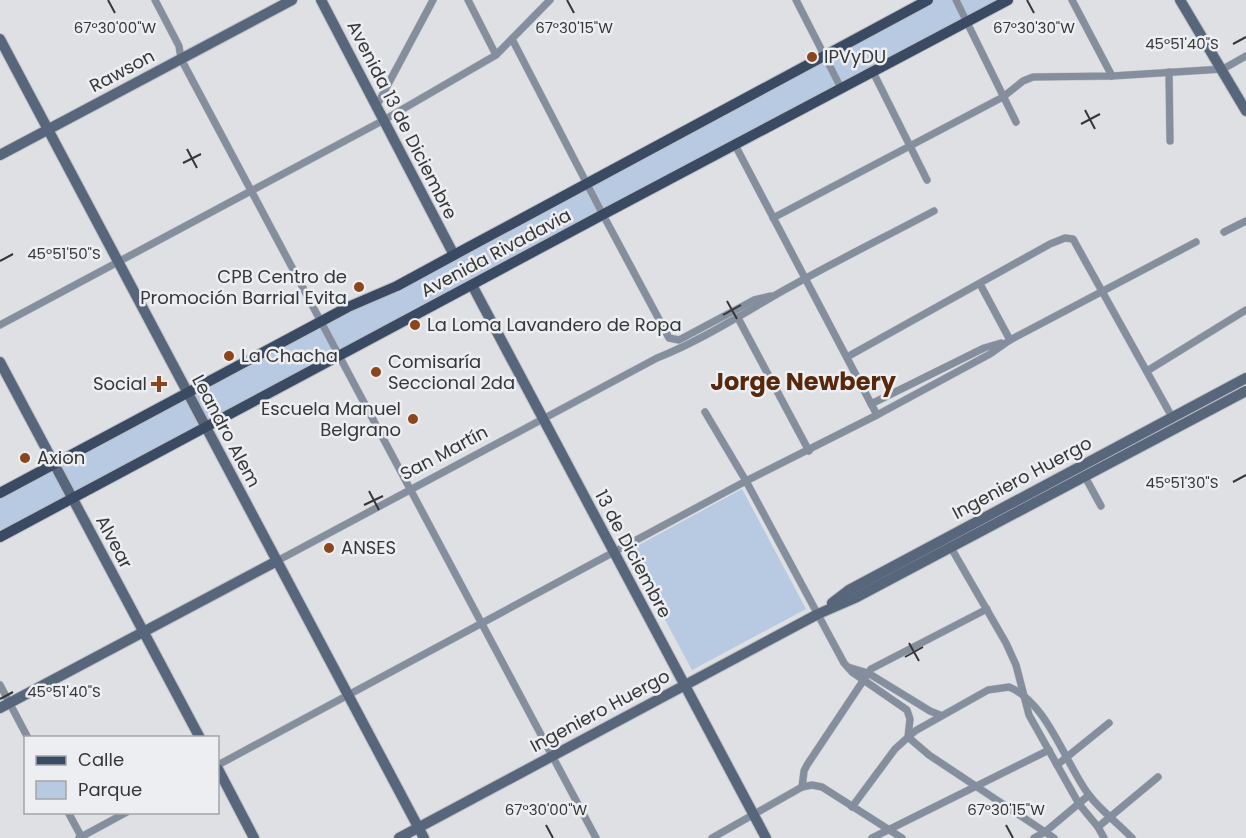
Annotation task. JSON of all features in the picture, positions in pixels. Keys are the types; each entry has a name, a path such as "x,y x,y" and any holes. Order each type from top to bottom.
{"main road":[{"name":"Rawson","path":"0,154 292,0"},
{"name":"Avenida 13 de Diciembre","path":"321,0 454,255"},
{"name":"Avenida Rivadavia","path":"0,493 321,321 397,286 928,0"},
{"name":"Avenida Rivadavia","path":"0,537 602,214 1008,0"},
{"path":"1180,0 1246,111"},
{"name":"Leandro Alem","path":"0,39 424,838"},
{"name":"13 de Diciembre","path":"472,285 766,838"},
{"name":"Alvear","path":"0,362 199,736"},
{"name":"Ingeniero Huergo","path":"818,614 849,590 1246,378"},
{"name":"Ingeniero Huergo","path":"399,838 552,754 818,614 855,598 1246,391"},
{"name":"San Martín","path":"5,706 277,561"},
{"path":"219,769 249,836"}],"street":[{"path":"155,0 179,46 181,58 596,838"},
{"path":"377,105 433,0"},
{"path":"468,0 496,55"},
{"path":"0,325 384,120 496,55 550,0"},
{"path":"796,0 841,88"},
{"path":"1071,0 1112,76"},
{"path":"958,3 1016,122"},
{"path":"512,39 602,214"},
{"path":"773,218 1003,97 1023,81 1033,77 1112,76 1223,69 1246,56"},
{"path":"873,72 927,180"},
{"path":"1169,72 1170,141"},
{"path":"735,145 877,415"},
{"name":"San Martín","path":"277,561 657,358 738,318 777,294 934,211"},
{"name":"San Martín","path":"602,214 669,338 679,340 754,300 777,294"},
{"path":"1224,232 1246,221"},
{"path":"847,357 1050,244 1065,238 1073,239 1172,417"},
{"path":"219,766 613,552 877,415 990,354 1010,340 1196,242"},
{"path":"980,284 1010,340"},
{"path":"1147,371 1246,310"},
{"path":"738,318 808,451"},
{"path":"871,405 984,348 1010,340"},
{"path":"705,412 746,481 848,668 907,711 910,719 908,737"},
{"path":"1084,476 1101,506"},
{"path":"950,546 987,609 1016,665 1029,715 1079,804 1104,838"},
{"path":"802,788 807,765 871,669 987,609"},
{"path":"848,668 868,673 940,715"},
{"path":"0,685 5,706 27,736"},
{"path":"852,807 895,749 915,731 988,690 1009,687 1024,696 1049,726 1089,795 1132,838"},
{"path":"1057,765 1108,723"},
{"path":"908,737 929,755 1054,838"},
{"path":"872,838 1049,750"},
{"path":"1098,827 1158,777"},
{"path":"712,838 802,788 812,785 822,788 902,838"},
{"path":"1034,838 1045,832 1089,795"},
{"path":"69,814 81,838 125,814"}],"green space":[{"path":"928,0 1008,0 0,537 0,493"},
{"path":"742,489 806,609 692,670 628,551"}],"place":[{"name":"IPVyDU","path":"812,57"},
{"name":"CPB Centro de Promoción Barrial Evita","path":"359,287"},
{"name":"La Loma Lavandero de Ropa","path":"415,325"},
{"name":"La Chacha","path":"229,356"},
{"name":"Comisaría Seccional 2da","path":"376,372"},
{"name":"Social","path":"159,384"},
{"name":"Escuela Manuel Belgrano","path":"413,419"},
{"name":"Axion","path":"25,458"},
{"name":"ANSES","path":"329,548"}],"district":[{"name":"Jorge Newbery","path":"803,382"}]}
